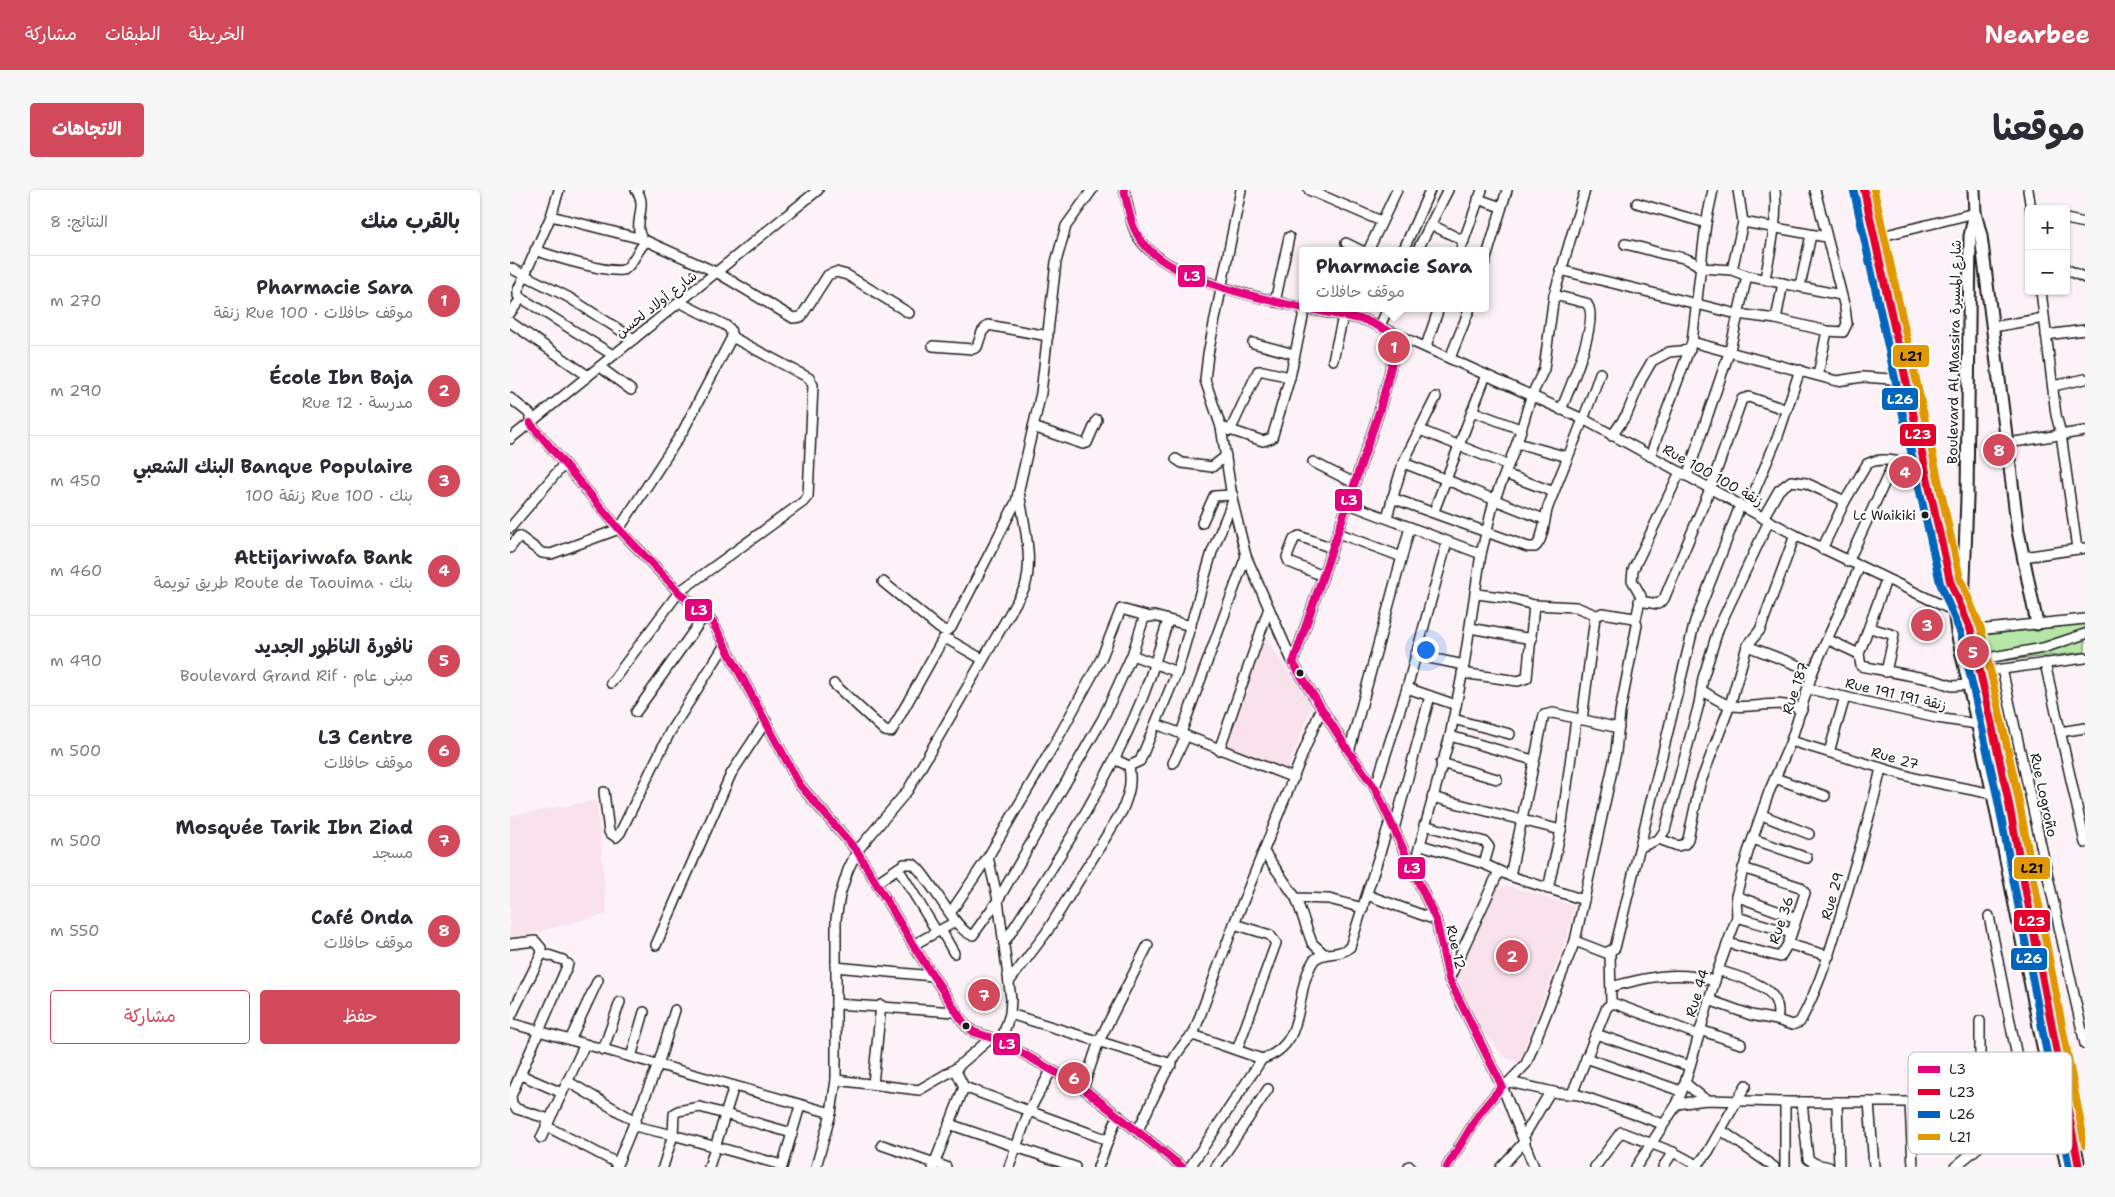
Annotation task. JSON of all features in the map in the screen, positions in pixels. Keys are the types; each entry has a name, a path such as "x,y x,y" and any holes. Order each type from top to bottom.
{"main road":[{"path":"1864,190 1927,469 1950,581 1958,611 1970,631 2006,794 2051,1052"},
{"name":"Boulevard Al Massira شارع المسيرة","path":"1974,190 1975,213 1982,236 2023,557 2037,624"},
{"name":"Boulevard Al Massira شارع المسيرة","path":"1958,611 1968,498 1970,236 1975,213"},
{"path":"1958,611 1956,632 2049,1052"},
{"path":"2072,1142 2079,1167"},
{"path":"2065,1154 2067,1167"}],"street":[{"path":"559,190 551,216 534,250 526,275 518,290 521,299 613,355"},
{"path":"636,190 641,199 638,225 644,240"},
{"name":"شارع أولاد لحسن","path":"510,439 679,302 718,273 818,190"},
{"path":"883,582 940,628 949,630 998,540 1019,491 1042,393 1052,282 1061,244 1066,226 1092,190"},
{"name":"Rue 12","path":"1241,190 1205,380 1207,393 1225,429 1226,456 1233,499 1246,556 1293,663 1349,752 1375,788 1436,920 1449,979 1506,1084 1534,1167"},
{"path":"1309,190 1381,221"},
{"path":"1405,247 1430,190"},
{"path":"1418,247 1432,225 1448,190"},
{"path":"1462,247 1482,190"},
{"path":"1489,248 1507,190"},
{"path":"1413,870 1450,736 1476,594 1481,554 1494,501 1517,443 1531,397 1544,369 1550,338 1554,295 1560,270 1586,190"},
{"path":"1650,456 1691,346 1706,223 1712,190"},
{"path":"1732,270 1743,222 1738,190"},
{"path":"1765,278 1775,228 1777,208 1775,190"},
{"path":"1560,270 1737,314 1776,319 1827,331 1840,332 1846,330 1846,316 1815,190"},
{"path":"2028,190 2030,205"},
{"path":"1370,247 1394,191"},
{"name":"Rue 100 زنقة 100","path":"1127,192 1140,240 1155,255 1189,274 1222,286 1275,302 1299,307"},
{"path":"1478,199 1501,207"},
{"path":"1637,203 1706,223"},
{"path":"1874,238 1975,213"},
{"path":"551,216 644,240 718,273 796,319 803,314 828,275 836,272 847,275 909,313"},
{"path":"2070,220 2085,223"},
{"path":"1743,222 1826,237"},
{"path":"1432,225 1464,241"},
{"path":"1800,286 1811,234"},
{"path":"1275,302 1290,237"},
{"path":"534,250 619,271 627,268 644,240"},
{"path":"1346,243 1354,247"},
{"path":"1625,244 1659,253 1676,255 1695,262 1700,268 1732,270 1747,276 1765,278 1841,295"},
{"path":"510,268 568,297 634,339"},
{"path":"2070,271 2085,278"},
{"path":"1447,1167 1478,1114 1522,1069 1530,1055 1575,941 1616,752 1637,625 1636,619 1640,593 1632,580 1633,570 1683,474 1730,350 1747,276"},
{"path":"1776,319 1783,283"},
{"path":"1554,295 1586,302 1591,310 1586,340 1561,410"},
{"path":"2023,557 2081,548 2053,386 2041,295"},
{"path":"510,313 521,299"},
{"path":"564,464 510,528 542,553 552,554 619,529 683,431 732,337 730,329 725,325 679,302"},
{"path":"1290,377 1263,370 1258,371 1225,429 1263,441 1272,438 1290,377 1303,312"},
{"path":"1334,360 1343,312"},
{"name":"Rue 100 زنقة 100","path":"1345,312 1426,346 1486,376 1584,420 1744,508 1859,568 1958,611"},
{"path":"1380,326 1386,312"},
{"path":"1426,346 1438,312"},
{"path":"1450,358 1468,312"},
{"path":"1993,327 2044,318"},
{"path":"510,322 588,376"},
{"path":"933,346 973,349 977,347 982,332 988,325 1048,336"},
{"path":"2046,335 2085,330"},
{"path":"1818,375 1827,331"},
{"path":"1293,663 1338,533 1346,503 1380,408 1399,336"},
{"path":"611,683 679,592 803,502 808,496 813,385 809,378 732,337"},
{"path":"1253,343 1294,354"},
{"path":"1612,436 1627,414 1641,380 1652,361 1669,352 1691,346 1730,350 1837,381 1862,377 1906,380"},
{"path":"600,367 631,390"},
{"path":"1575,941 1606,953 1615,948 1695,621 1787,410 1800,370"},
{"path":"1392,498 1434,511 1528,547 1535,547 1539,543 1544,519 1584,420 1600,373"},
{"path":"1434,511 1486,376"},
{"path":"2053,386 2085,379"},
{"path":"1387,516 1403,463 1436,397"},
{"path":"1640,602 1662,602 1710,489 1744,398 1750,397 1787,410"},
{"path":"510,398 530,414 530,423 619,529 679,592 705,615 725,645 799,784 857,851 955,1012 974,1032 1001,1041 1083,1088 1182,1167"},
{"path":"1472,411 1520,429"},
{"path":"1034,427 1082,444 1088,443 1097,420"},
{"path":"1420,430 1458,445 1554,492"},
{"path":"2008,443 2085,431"},
{"path":"1517,443 1568,457"},
{"path":"1176,459 1182,463 1212,467 1226,456"},
{"path":"1822,549 1845,501 1867,464 1878,459 1927,469"},
{"path":"1313,462 1354,483"},
{"path":"1848,562 1894,462"},
{"path":"1403,463 1446,478 1494,501 1544,519"},
{"path":"1641,847 1659,839 1665,830 1719,627 1779,490 1791,481 1806,483 1845,501"},
{"path":"826,1167 815,1166 831,1113 836,1080 836,919 840,894 857,851 908,790 1025,587 1029,575 1019,491"},
{"path":"1130,766 1140,761 1177,672 1212,552 1233,499 1214,496 1202,523"},
{"path":"1346,503 1387,516 1447,542 1481,554"},
{"path":"1349,752 1410,527"},
{"path":"1338,533 1402,557"},
{"path":"1659,839 1678,846 1685,844 1688,839 1700,784 1730,706 1747,646 1762,624 1795,535"},
{"path":"510,548 519,536"},
{"path":"1322,576 1289,562 1287,556 1294,539 1299,536 1332,548"},
{"path":"1375,788 1407,688 1447,542"},
{"path":"1173,763 1246,556"},
{"name":"Rue 187","path":"1762,817 1802,710 1813,671 1829,640 1859,568"},
{"path":"1886,580 1859,654 1860,664 1864,668 1934,680 1952,686 1979,672 2085,658"},
{"path":"1476,594 1534,605 1576,606 1596,615"},
{"path":"1415,655 1463,669 1518,681 1524,680 1528,674 1534,605"},
{"path":"1219,750 1269,608"},
{"path":"951,912 988,856 1101,660 1121,609 1191,626"},
{"path":"1548,889 1579,720 1593,623 1596,615 1602,612 1636,619"},
{"path":"636,712 705,615"},
{"path":"876,883 906,863 917,866 951,912 955,922 967,934 975,934 998,900 1103,718 1132,655 1146,616"},
{"path":"1956,632 2085,619"},
{"path":"1004,943 1052,868 1114,759 1142,699 1168,621"},
{"path":"1470,628 1532,639"},
{"path":"1870,628 1894,635 1886,672"},
{"path":"1976,660 2043,648 2085,634"},
{"path":"834,684 884,731 891,732 943,639 949,640 982,659"},
{"path":"1829,640 1859,654"},
{"path":"604,792 609,832 616,836 620,834 670,732 725,645"},
{"path":"1747,646 1813,671"},
{"path":"1132,655 1177,672"},
{"path":"2044,663 2085,843"},
{"name":"Rue Logroño","path":"2002,669 2085,1044"},
{"path":"1407,688 1456,705"},
{"name":"Rue 191 زنقة 191","path":"1809,689 1937,718 1977,724"},
{"path":"1701,690 1730,706 1754,707 1783,703 1802,710"},
{"path":"1190,1167 1262,1059 1275,1054 1289,1040 1312,963 1324,954 1344,952 1350,947 1392,825 1430,696"},
{"path":"1829,752 1845,697"},
{"path":"1138,1130 1172,1064 1185,1043 1193,1035 1234,924 1321,709"},
{"path":"1510,876 1544,715 1553,713 1619,728"},
{"path":"1453,719 1510,734"},
{"path":"656,945 731,774 766,721"},
{"path":"1156,724 1294,778"},
{"path":"2060,732 2085,728"},
{"path":"1450,736 1533,760"},
{"name":"Rue 27","path":"1791,741 1936,783 1993,794"},
{"path":"1114,759 1130,766"},
{"path":"1441,763 1497,779"},
{"path":"1009,982 1046,933 1122,811 1131,786 1130,766"},
{"name":"Rue 29","path":"1777,1020 1795,1025 1800,1022 1810,1004 1829,956 1873,805 1881,768"},
{"path":"1775,778 1825,796"},
{"path":"1432,797 1560,830"},
{"path":"1762,817 1808,834"},
{"name":"Rue 44","path":"1636,1167 1677,1104 1718,970 1737,917 1736,896 1743,868 1762,817"},
{"path":"1424,825 1485,842 1489,847 1489,851 1484,864"},
{"path":"1753,839 1807,858"},
{"path":"1420,845 1484,864 1510,876 1584,900"},
{"path":"1264,852 1289,892 1296,898 1312,943 1324,954"},
{"path":"988,856 998,900 1012,999 1010,1014 1001,1041"},
{"path":"898,868 954,953"},
{"name":"Rue 36","path":"1728,943 1769,956 1780,957 1788,944 1805,893 1803,888 1743,868"},
{"path":"1449,979 1499,871"},
{"path":"1367,895 1436,920"},
{"path":"1736,896 1796,918"},
{"path":"1296,898 1329,900 1363,908"},
{"path":"1989,916 2016,1052"},
{"path":"1737,917 1791,933"},
{"path":"913,945 955,922"},
{"path":"1234,924 1270,935 1276,943 1237,1050"},
{"path":"510,944 535,941 541,948 542,953 510,1018"},
{"path":"1788,944 1829,956"},
{"path":"1083,1088 1099,1040 1148,945"},
{"path":"1572,1094 1607,1007 1611,1003 1610,952"},
{"path":"542,953 565,962 521,1075 512,1091 512,1104 517,1109 548,1122 617,1165 658,1065 675,1010"},
{"path":"835,966 933,976"},
{"path":"1709,1000 1751,1015 1777,1020 1778,1005 1776,999 1767,989 1718,970"},
{"path":"1611,987 1646,978 1674,974 1694,975 1715,981"},
{"path":"570,1040 598,980"},
{"path":"604,1050 620,1002"},
{"path":"1611,1003 1742,1044"},
{"path":"836,1004 881,1005 955,1012"},
{"path":"873,1084 881,1005"},
{"path":"631,1057 644,1012"},
{"path":"1010,1014 1172,1064"},
{"path":"1980,1021 1980,1052"},
{"path":"510,1023 800,1106 831,1113"},
{"path":"1596,1034 1689,1066"},
{"path":"1193,1035 1262,1059"},
{"path":"836,1080 919,1090 955,1069 991,1038"},
{"path":"541,1138 584,1044"},
{"path":"1586,1058 1683,1087 1706,1100"},
{"path":"955,1069 964,1088 1108,1140"},
{"path":"1009,1167 1029,1111 1051,1071"},
{"path":"521,1075 562,1093"},
{"path":"567,1080 634,1124 782,1166 800,1106"},
{"path":"1506,1084 1586,1097 1663,1124"},
{"path":"1595,1167 1621,1132 1652,1143 1701,1165 1746,1085"},
{"path":"709,1167 734,1086"},
{"path":"934,1165 964,1088"},
{"path":"1216,1167 1268,1089"},
{"path":"1502,1167 1524,1139 1550,1092"},
{"path":"1677,1104 1706,1100 1908,1102"},
{"path":"1785,1102 1786,1167"},
{"path":"1802,1102 1808,1159 1816,1164 1829,1167"},
{"path":"1836,1102 1839,1167"},
{"path":"1869,1102 1874,1167"},
{"path":"664,1167 673,1135 674,1114 678,1111 700,1107 792,1133"},
{"path":"1098,1167 1118,1115"},
{"path":"949,1124 1074,1167"},
{"path":"1721,1130 1774,1167"},
{"path":"882,1145 934,1165 946,1167"},
{"path":"1663,1167 1673,1152"},
{"path":"1912,1154 1913,1167"},
{"path":"1955,1167 1970,1154"}],"shaded area":[{"path":"1265,638 1312,704 1287,771 1221,749"},
{"path":"597,800 607,914 510,939 510,816"},
{"path":"1508,886 1574,906 1567,937 1518,1063 1505,1057 1481,1030 1455,976 1495,890"}],"green space":[{"path":"2085,624 2085,652 1982,663 1977,636"}],"transit line":[{"name":"L3","path":"1124,190 1134,229 1149,250 1166,263 1211,284 1299,307"},
{"name":"L23","path":"1864,190 1950,581 1971,631 2007,794 2057,1052"},
{"name":"L21","path":"1874,190 1960,578 1981,629 2017,792 2067,1052"},
{"name":"L26","path":"1854,192 1940,583 1961,634 1997,796 2047,1052"},
{"name":"L3","path":"1325,312 1365,320 1399,336"},
{"name":"L3","path":"1293,663 1380,409 1399,336"},
{"name":"L3","path":"530,423 619,529 679,592 713,623 799,784 857,851 913,945 965,1025 974,1032 1001,1041 1083,1088 1182,1167"},
{"name":"L3","path":"1293,663 1349,752 1375,788 1436,920 1449,979 1502,1086"},
{"name":"L21","path":"2072,1078 2085,1145"},
{"name":"L3","path":"1447,1167 1479,1114 1502,1086"},
{"name":"L23","path":"2072,1131 2079,1167"},
{"name":"L26","path":"2066,1154 2069,1167"}],"place":[{"name":"Pharmacie Sara","path":"1394,347"},
{"name":"Café Onda","path":"1999,450"},
{"name":"Attijariwafa Bank","path":"1905,472"},
{"name":"Lc Waikiki","path":"1925,515"},
{"name":"Banque Populaire البنك الشعبي","path":"1927,625"},
{"name":"نافورة الناظور الجديد","path":"1973,652"},
{"name":"École Ibn Baja","path":"1512,956"},
{"name":"Mosquée Tarik Ibn Ziad","path":"984,995"},
{"name":"L3 Centre","path":"1074,1078"}]}
